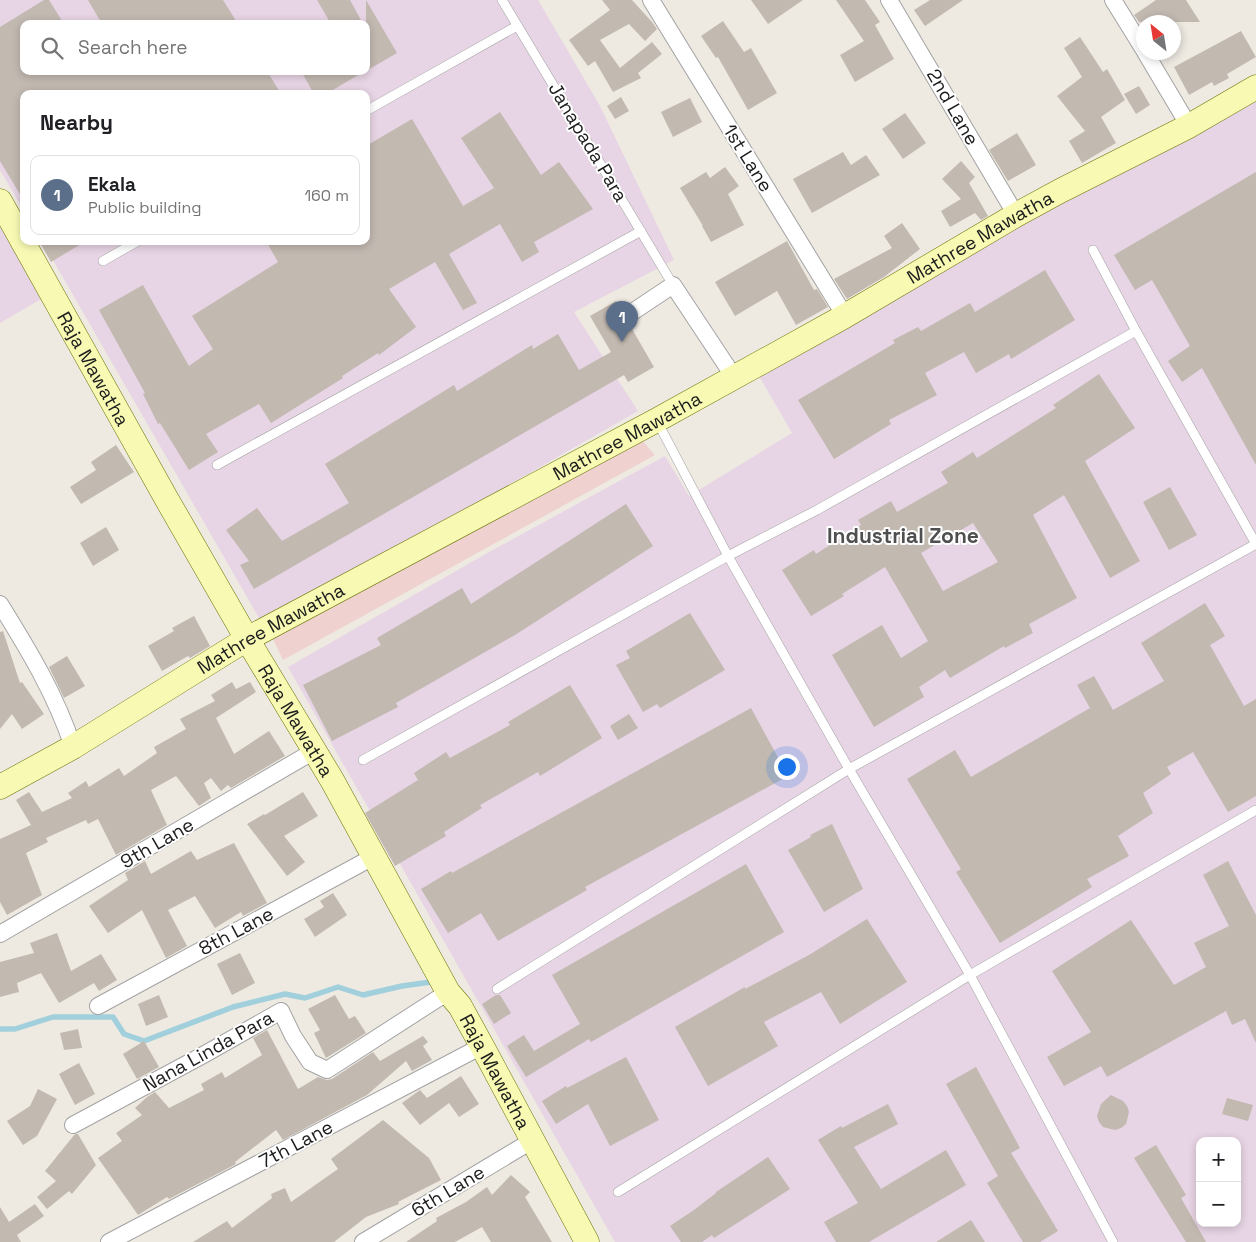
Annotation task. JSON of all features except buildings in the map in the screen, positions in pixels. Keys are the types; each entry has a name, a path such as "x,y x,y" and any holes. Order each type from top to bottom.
{"street":[{"name":"1st Lane","path":"651,0 845,316"},
{"name":"2nd Lane","path":"889,0 1016,215"},
{"path":"1113,0 1136,38"},
{"path":"1149,60 1189,126"},
{"name":"Mathree Mawatha","path":"0,787 73,746 247,639 656,420 845,316 1016,215 1189,126 1256,87"},
{"name":"Raja Mawatha","path":"0,201 20,236"},
{"name":"Raja Mawatha","path":"25,245 247,639 332,780 448,992 460,1006 533,1140 582,1240"},
{"path":"632,313 673,285 734,377"},
{"path":"0,604 51,693 73,746"},
{"name":"9th Lane","path":"0,934 314,751"},
{"name":"8th Lane","path":"98,1006 373,857"},
{"name":"Nana Linda Para","path":"73,1125 281,1011 293,1036 310,1062 327,1070 448,992"},
{"name":"7th Lane","path":"109,1242 482,1046"},
{"name":"6th Lane","path":"363,1242 533,1140"}],"lane":[{"name":"Janapada Para","path":"502,0 673,285"},
{"path":"370,109 517,26"},
{"path":"217,465 641,231"},
{"path":"103,261 131,245"},
{"path":"497,989 849,769 1256,544 1136,331 1093,250"},
{"path":"363,760 728,556 817,510 1136,331"},
{"path":"656,420 728,556 849,769 970,975 1113,1242"},
{"path":"618,1192 970,975 1256,810"}],"shaded area":[{"path":"0,0 538,0 600,106 674,260 574,312 638,411 263,625 44,245 370,245 370,90 20,90 20,204 0,170"},
{"path":"1256,96 1256,1242 615,1242 288,667 491,551 665,456 689,496 792,433 756,371"},
{"path":"0,212 48,295 0,323"},
{"path":"641,439 655,455 283,660 273,639"}],"waterway":[{"path":"0,1029 15,1029 53,1017 113,1017 124,1034 144,1041 233,1007 285,994 305,998 338,987 363,995 402,986 431,982"}],"place":[{"name":"Ekala","path":"622,342"}],"district":[{"name":"Industrial Zone","path":"903,535"}]}
